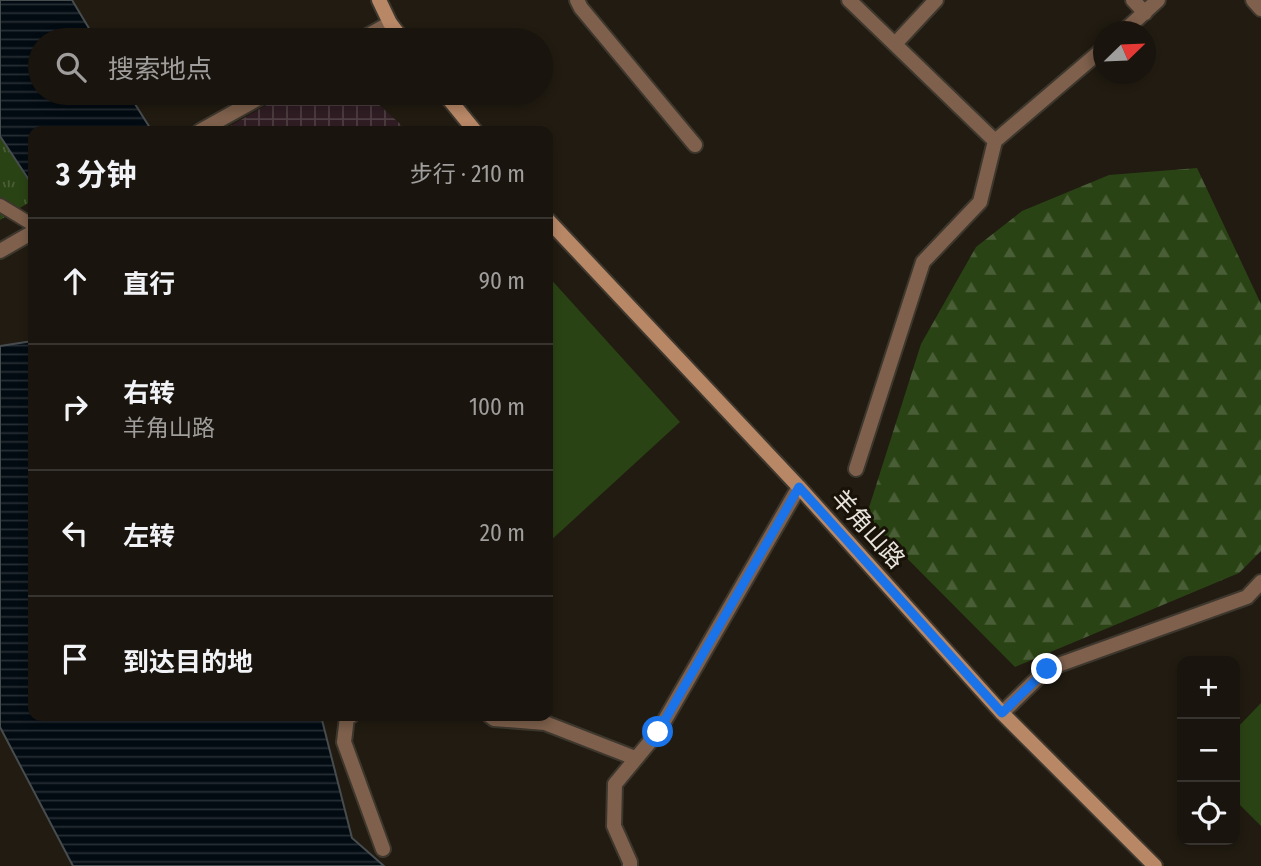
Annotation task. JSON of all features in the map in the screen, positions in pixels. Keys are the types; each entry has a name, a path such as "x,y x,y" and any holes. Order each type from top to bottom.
{"street":[{"path":"379,0 394,28"},
{"path":"577,0 695,145"},
{"path":"849,0 995,141"},
{"path":"895,44 936,0"},
{"path":"1133,0 1145,13"},
{"path":"1136,21 1158,0"},
{"path":"1252,0 1261,9"},
{"path":"381,28 390,23"},
{"path":"856,469 923,262 980,202 995,141 1093,57"},
{"path":"209,126 247,105"},
{"path":"454,105 471,126"},
{"name":"羊角山路","path":"553,226 799,487 1002,713 1156,866"},
{"path":"0,251 28,235"},
{"path":"630,866 614,826 615,784 658,732 799,487"},
{"path":"1002,713 1047,669 1247,597 1261,582"},
{"path":"347,721 344,742 383,849"},
{"path":"520,721 545,723 635,758"}],"lane":[{"path":"0,205 28,222"}],"shaded area":[{"path":"0,0 72,0 89,28 28,28 28,105 136,105 149,126 28,126 28,178 0,136"},
{"path":"266,105 379,105 402,126 231,126"},
{"path":"28,342 28,721 322,721 352,838 384,866 73,866 0,727 0,346"}],"green space":[{"path":"0,136 28,178 28,203 0,220"},
{"path":"1197,168 1261,304 1261,551 1239,573 1015,667 866,517 921,344 976,247 1022,211 1109,175"},
{"path":"553,282 680,422 553,538"},
{"path":"1261,703 1261,826 1240,805 1240,725"}],"route":[{"path":"658,732 799,487 1002,713 1047,669"}]}
